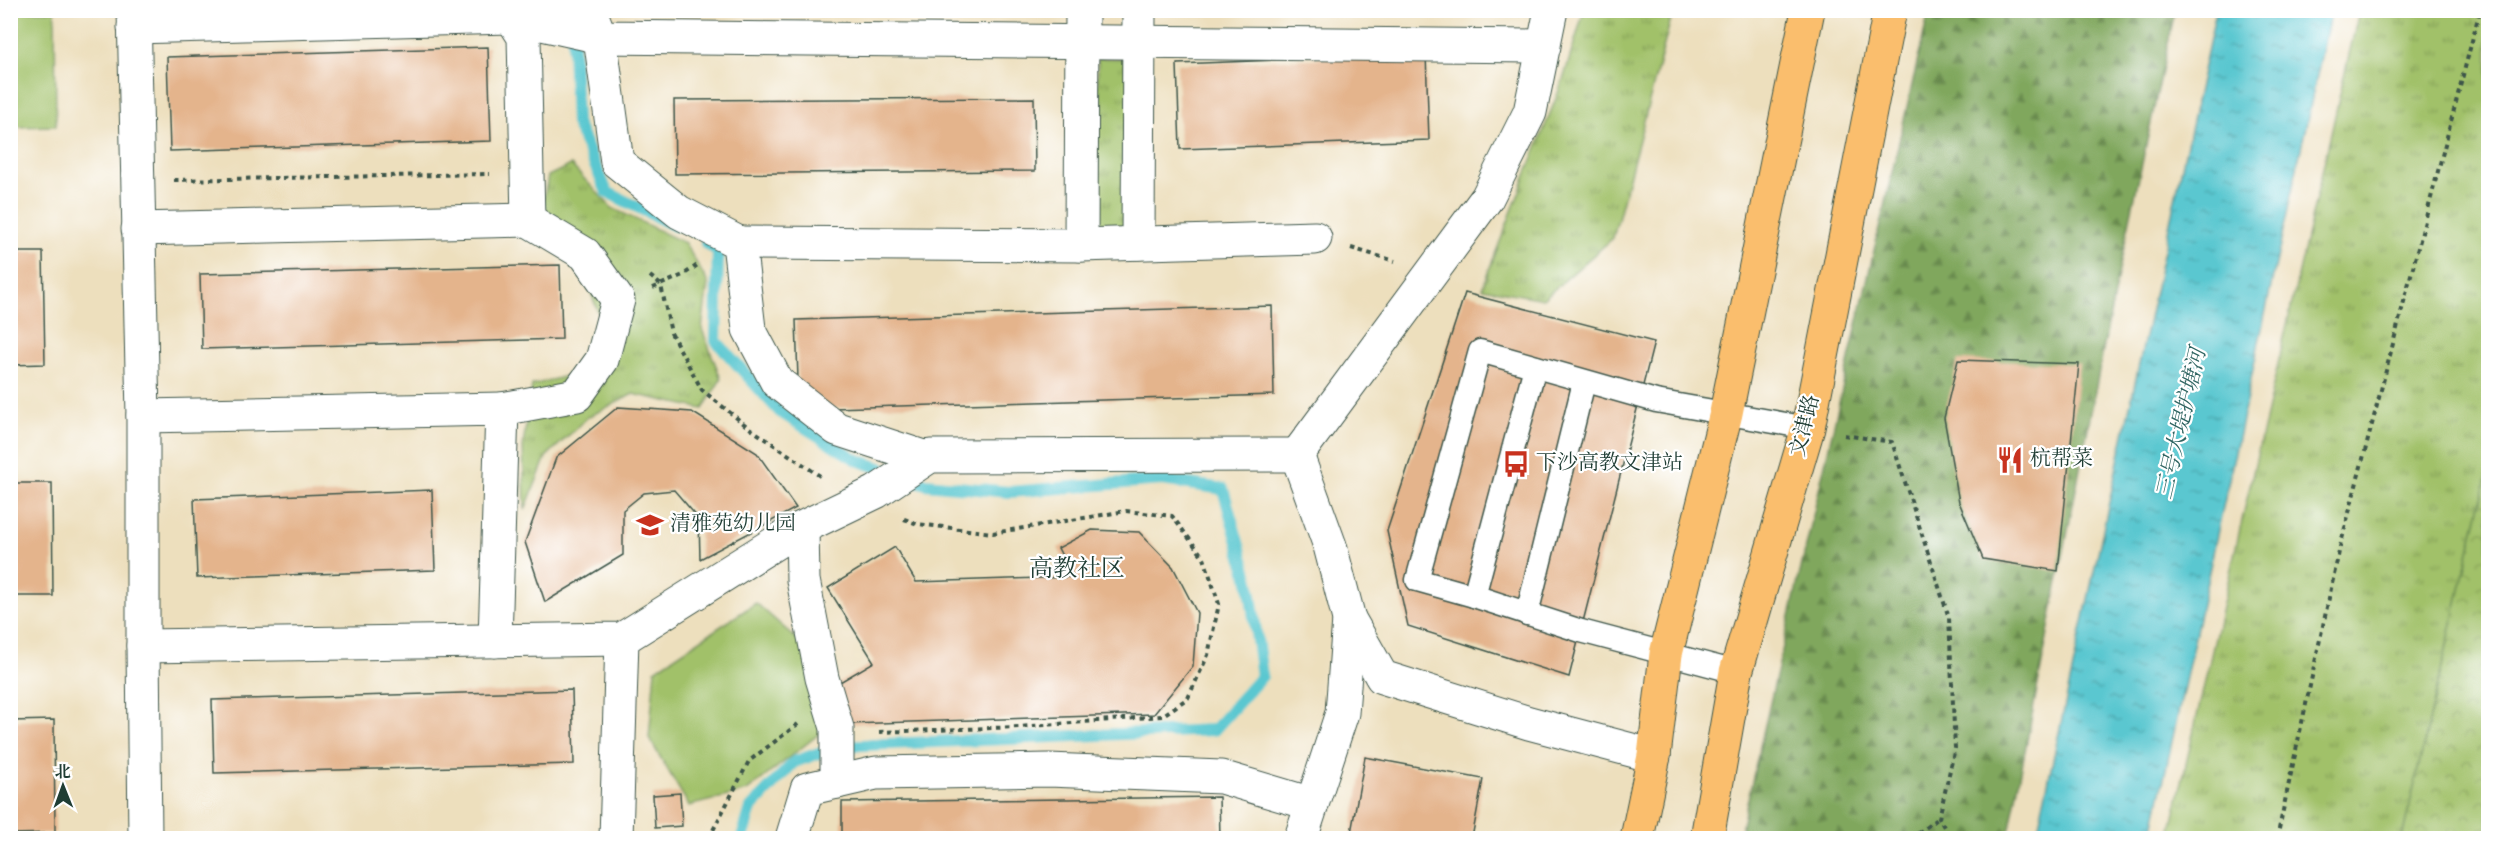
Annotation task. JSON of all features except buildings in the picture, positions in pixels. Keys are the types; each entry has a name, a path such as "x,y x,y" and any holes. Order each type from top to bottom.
{"main road":[{"path":"1637,838 1654,756 1666,654 1726,414 1808,10"},
{"name":"文津路","path":"1707,838 1736,672 1808,428 1890,10"}],"street":[{"path":"1297,455 1487,198 1530,112 1551,10"},
{"path":"146,838 143,416 134,19 508,14 546,26 595,24 1140,26 1544,46"},
{"path":"508,14 524,37 528,220"},
{"path":"595,24 617,162 679,212 739,243 1082,245 1315,238"},
{"path":"1082,26 1082,245"},
{"path":"1138,243 1140,26"},
{"path":"138,229 528,220 585,254 618,300 602,360 577,395 502,409 143,416"},
{"path":"739,243 749,329 777,382 837,429 926,458"},
{"path":"495,641 502,409"},
{"path":"143,646 622,639 802,528 867,496 930,456 1297,455"},
{"path":"1297,455 1330,546 1349,619 1382,677 1529,723 1654,756"},
{"path":"802,528 803,580 822,678 837,729 837,778"},
{"path":"1301,838 1342,713 1349,619"},
{"path":"616,838 622,639"},
{"path":"792,838 807,789 837,778 876,773 1049,770 1221,777 1312,804"}],"lane":[{"path":"1736,672 1527,614 1417,580 1480,351 1656,401 1808,428"},
{"path":"1474,596 1535,367"},
{"path":"1527,614 1584,382"}],"path":[{"path":"2277,838 2340,547 2480,10"},
{"path":"137,180 481,172 527,180"},
{"path":"1315,238 1433,271"},
{"path":"618,300 683,275 700,262"},
{"path":"642,270 661,285 671,333 702,390 748,427 809,470 867,496 918,524 993,533 1126,511 1172,516 1204,558 1219,604 1208,655 1188,698 1162,716 1019,727 855,733 837,729 808,717 749,761 709,838"},
{"path":"1808,428 1892,442 1949,618 1954,748 1939,818 1950,838"},
{"path":"1911,838 1939,818"}],"green space":[{"path":"10,11 55,11 56,126 11,127"},
{"path":"1584,11 1673,11 1613,238 1543,299 1482,288 1563,80"},
{"path":"1929,11 2175,11 2116,284 2008,838 1739,838"},
{"path":"2359,11 2488,11 2488,470 2402,838 2169,838"},
{"path":"1098,58 1131,59 1127,229 1095,228"},
{"path":"571,165 612,208 685,243 708,283 702,329 721,379 703,409 633,394 588,417 546,457 525,510 523,445 532,385 570,375 601,320 584,274 541,211 548,176"},
{"path":"2488,470 2488,838 2402,838"},
{"path":"756,603 807,648 834,722 747,791 689,806 649,738 655,670"}],"water":[{"name":"三号大堤护塘河","path":"2216,11 2331,11 2151,838 2036,838"}],"waterway":[{"path":"566,10 572,16 576,123 607,192 675,226"},
{"path":"706,243 718,251 716,341 780,412 857,460 926,484 1009,492 1162,480 1223,489 1249,581 1262,676 1214,730 839,746 794,762 751,808 742,838"}],"place":[{"name":"杭帮菜","path":"2010,460"},
{"name":"下沙高教文津站","path":"1516,464"},
{"name":"清雅苑幼儿园","path":"650,525"}],"district":[{"name":"高教社区","path":"1077,570"}]}
